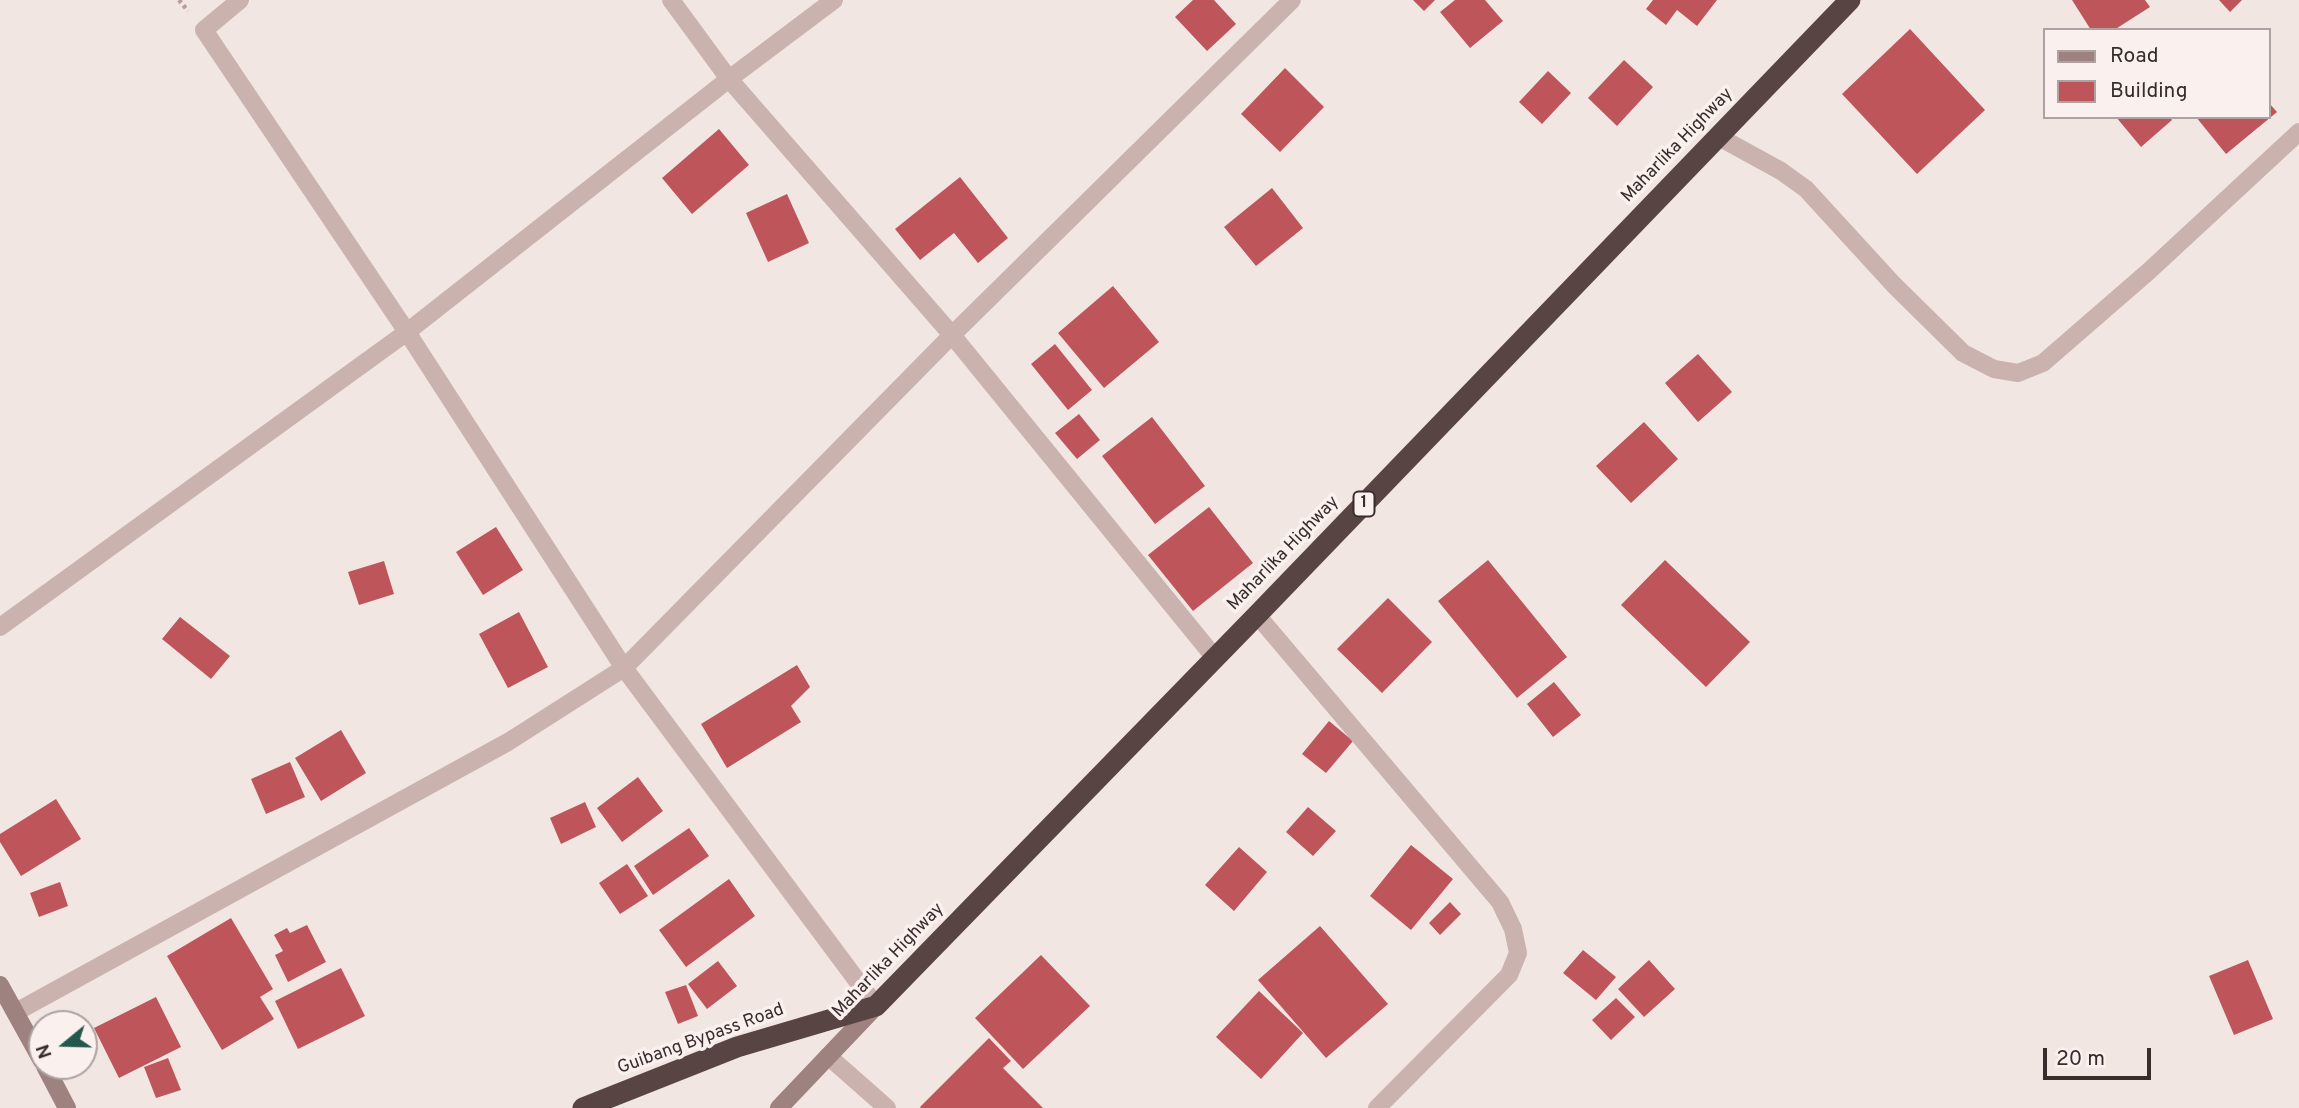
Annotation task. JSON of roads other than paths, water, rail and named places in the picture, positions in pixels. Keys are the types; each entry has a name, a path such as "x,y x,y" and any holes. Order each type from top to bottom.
{"highway":[{"name":"Maharlika Highway","path":"876,1006 1850,0"},
{"name":"Guibang Bypass Road","path":"583,1108 737,1047 876,1006"}],"street":[{"path":"240,0 204,30 407,332 624,668 876,1006"},
{"path":"671,0 729,79 951,335 1214,658"},
{"path":"0,627 407,332 834,0"},
{"path":"16,1012 508,742 624,668 951,335 1292,0"},
{"path":"1718,136 1781,171 1806,189 1894,285 1964,354 1994,369 2018,373 2043,363 2149,271 2299,132"},
{"path":"1257,615 1500,902 1513,929 1518,953 1509,975 1377,1108"},
{"path":"0,985 28,1035"},
{"name":"Maharlika Highway","path":"779,1108 876,1006"},
{"path":"828,1056 887,1108"},
{"path":"51,1080 66,1108"}]}
